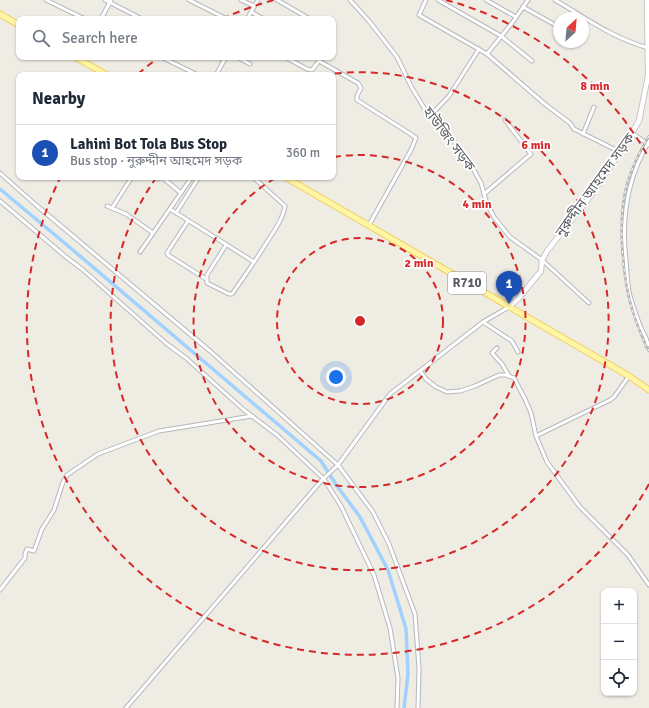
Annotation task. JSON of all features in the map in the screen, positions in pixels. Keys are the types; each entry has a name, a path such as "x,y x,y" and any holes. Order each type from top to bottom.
{"main road":[{"name":"নুরুদ্দীন আহমেদ সড়ক","path":"509,306 518,299 541,271 542,260 547,251 589,198 632,134 639,121 648,76 649,48 647,0"},
{"path":"0,14 16,23"},
{"path":"80,60 102,72"},
{"name":"R710","path":"290,180 629,376 649,390"}],"street":[{"path":"46,0 79,16"},
{"path":"105,0 110,1 137,16"},
{"path":"189,0 221,16"},
{"path":"241,0 254,6"},
{"path":"249,16 258,0"},
{"path":"277,0 305,16"},
{"name":"হাউজিং সড়ক","path":"350,0 369,21 397,57 412,88 426,111 454,140 470,163 481,183 487,204 510,237 542,260 589,303"},
{"path":"426,0 419,15 487,54 546,105 570,123 574,129 620,152"},
{"path":"438,0 501,36 532,61"},
{"path":"486,0 516,17"},
{"path":"487,54 528,0"},
{"path":"555,0 611,34 649,48"},
{"path":"102,16 110,1"},
{"path":"523,7 553,24"},
{"path":"251,12 258,16"},
{"path":"431,115 449,96 479,50"},
{"path":"167,60 192,72"},
{"path":"217,72 224,60"},
{"path":"243,60 250,64"},
{"path":"291,60 312,70 319,61 358,83 361,88 357,96 357,100 410,132 416,138 411,150 369,225"},
{"path":"583,134 594,107"},
{"path":"484,194 531,154 505,120"},
{"path":"632,134 649,143 637,166 627,197 624,218 624,245 630,296 648,345 649,344"},
{"path":"0,173 210,351 338,464 373,512 386,537 415,614 419,668 418,708"},
{"path":"112,208 130,180"},
{"path":"166,180 182,193"},
{"path":"140,252 190,180"},
{"path":"176,213 197,180"},
{"path":"188,221 167,253 168,255 206,279 207,282 229,294 232,294 274,231 284,212 285,206 256,180"},
{"path":"0,201 82,269 166,344 186,358 252,416 282,439 324,479 341,506 374,575 390,628 398,678 397,708"},
{"path":"107,206 126,214 153,233"},
{"path":"170,209 254,262"},
{"path":"206,279 226,245"},
{"path":"126,708 322,480 338,464 390,394 483,322 509,306"},
{"path":"483,322 512,342 518,352"},
{"path":"497,348 492,353 494,357 502,364 509,376"},
{"path":"420,371 426,379 436,387 447,392 460,391 499,375 514,378 531,413 536,436 547,462 580,507 628,555 649,585"},
{"path":"536,436 610,400 629,376"},
{"path":"0,590 25,558 27,549 34,551 42,529 54,510 67,475 98,454 159,430 252,416"}],"waterway":[{"path":"0,189 321,461 360,517 388,570 406,629 408,674 404,708"}],"railway":[{"path":"649,136 631,171 624,198 622,215 622,250 626,284 638,327 649,351"}],"place":[{"name":"Lahini Bot Tola Bus Stop","path":"509,304"}]}
